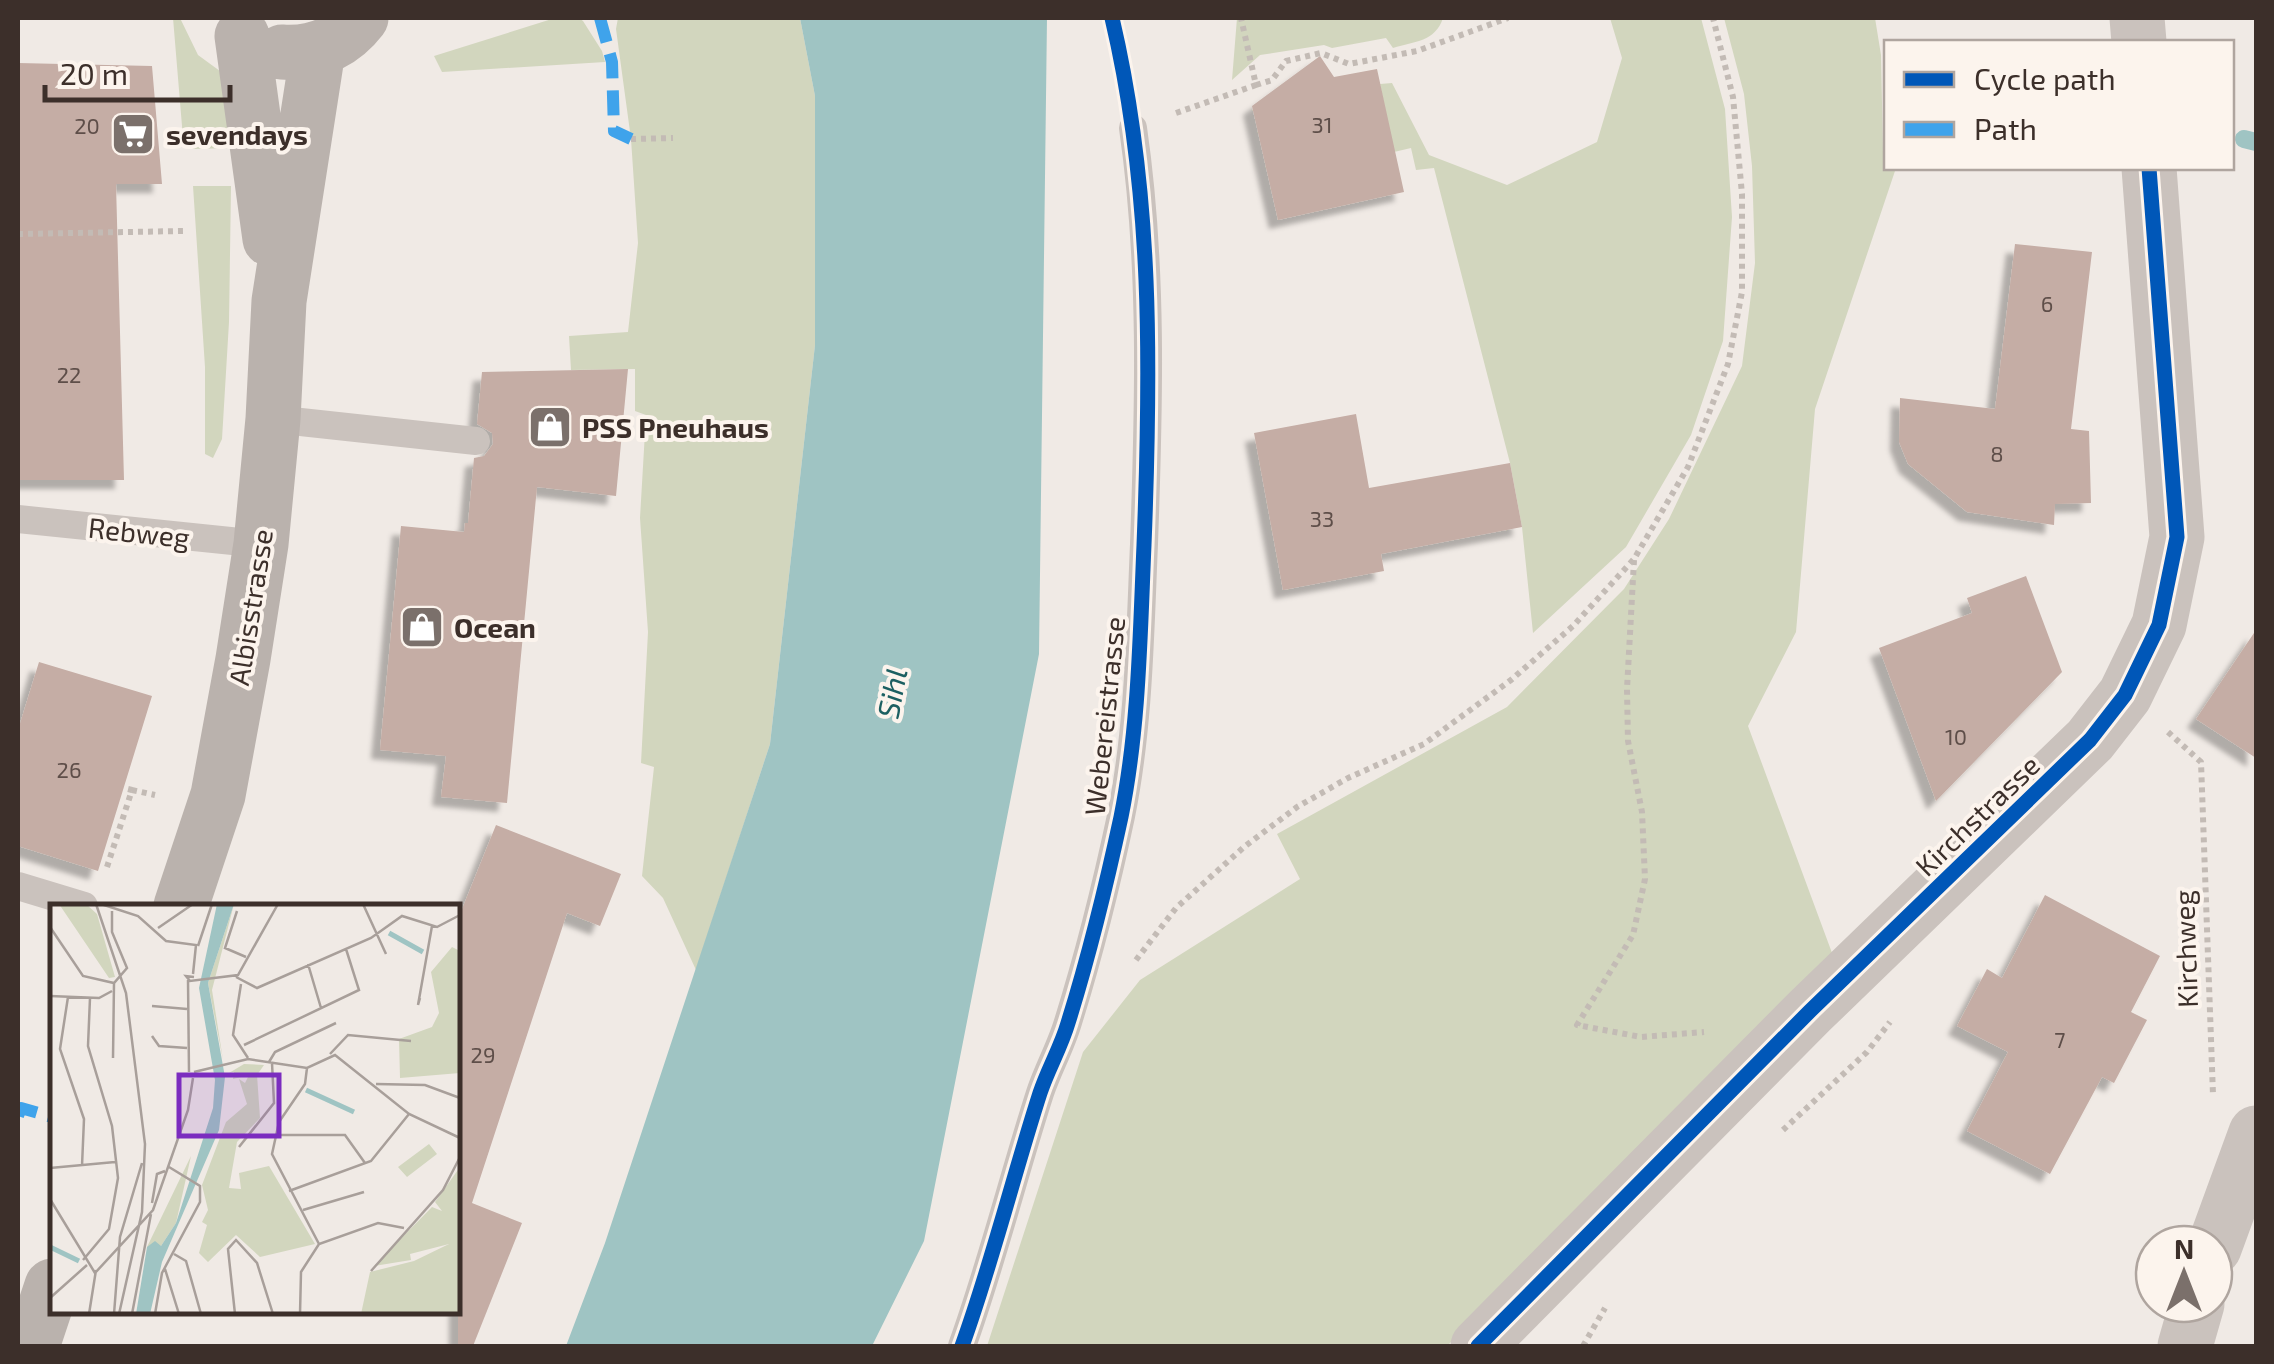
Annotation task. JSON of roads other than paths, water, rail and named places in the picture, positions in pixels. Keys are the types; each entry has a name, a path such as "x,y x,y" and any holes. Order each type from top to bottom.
{"main road":[{"path":"234,27 278,52 318,50 346,34 361,18"},
{"name":"Albisstrasse","path":"234,27 279,302"},
{"name":"Albisstrasse","path":"182,904 218,794 261,544 279,302 318,50"},
{"path":"32,1346 50,1292"}],"street":[{"name":"Kirchstrasse","path":"1478,1346 1810,1011 2090,740 2126,695 2159,625 2177,537 2149,170"},
{"path":"2218,1224 2235,1122"}],"lane":[{"name":"Webereistrasse","path":"962,1346 982,1293 1041,1090 1068,1024 1121,816 1130,752 1138,682 1150,394 1142,190 1132,128"},
{"path":"272,419 476,441"},
{"name":"Rebweg","path":"18,519 261,544"},
{"path":"18,886 77,904"}],"water":[{"name":"Sihl","path":"800,18 1047,18 1039,654 924,1241 872,1346 566,1346 605,1243 770,744 815,345 815,96"}],"waterway":[{"path":"2244,139 2256,142"}],"place":[{"name":"sevendays","path":"133,134"},
{"name":"PSS Pneuhaus","path":"550,427"},
{"name":"Ocean","path":"422,627"}]}
